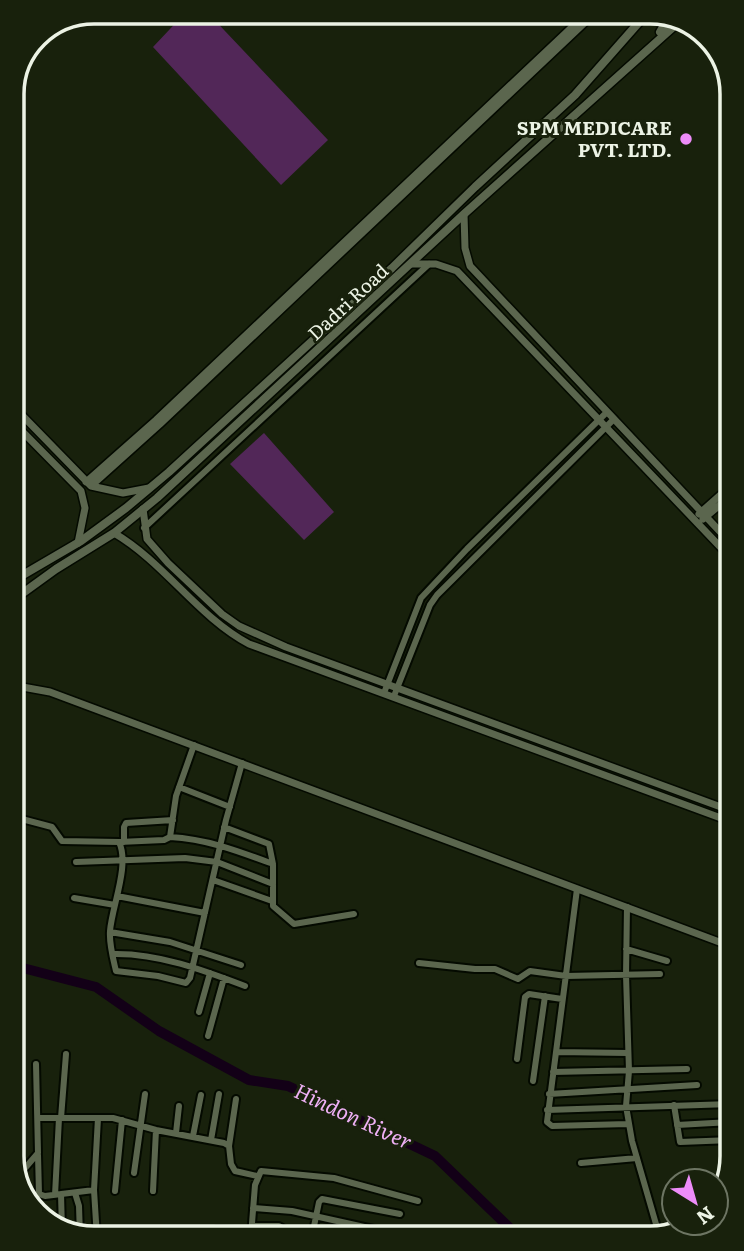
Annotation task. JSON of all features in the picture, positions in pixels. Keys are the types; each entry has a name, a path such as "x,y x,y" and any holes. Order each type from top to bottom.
{"main road":[{"name":"Dadri Road","path":"25,574 78,543 153,486 575,95 637,25"},
{"path":"625,38 641,25"},
{"path":"626,66 665,26"},
{"name":"Dadri Road","path":"25,590 114,533 143,509 626,66 672,28"}],"street":[{"path":"88,484 574,25"},
{"path":"88,484 160,424 582,25"},
{"path":"464,214 465,248 470,266 720,531"},
{"path":"411,264 436,264 457,271 720,547"},
{"path":"144,528 429,264"},
{"path":"522,339 530,331"},
{"path":"384,693 421,598 607,412"},
{"path":"25,418 88,484 123,493 153,486"},
{"path":"394,696 430,605 437,595 614,419"},
{"path":"25,434 80,491 84,519 78,543"},
{"path":"56,466 63,460"},
{"path":"696,521 720,497"},
{"path":"704,514 720,504"},
{"path":"143,509 147,539 168,563 222,614 239,626 286,647 388,682 720,807"},
{"path":"114,533 147,555 231,634 249,644 720,818"},
{"path":"24,687 50,692 720,942"},
{"path":"170,837 179,787 194,745"},
{"path":"173,820 126,822 110,932 116,971 158,976 183,984 188,981 193,967 224,827 242,763"},
{"path":"179,787 230,807"},
{"path":"24,820 52,827 62,841 121,842 164,840 170,837 197,838 273,864"},
{"path":"224,827 265,841 271,847 272,901 275,910 298,924 354,914"},
{"path":"76,862 186,858 217,862 273,884"},
{"path":"213,880 272,901"},
{"path":"577,889 547,1122 552,1126 628,1124"},
{"path":"117,896 205,913"},
{"path":"74,898 115,905"},
{"path":"627,908 629,1072 625,1095 628,1124 656,1226"},
{"path":"110,932 170,942 241,965"},
{"path":"626,949 667,961"},
{"path":"113,954 132,953 193,967 245,986"},
{"path":"419,963 495,969 518,979 530,971 566,976 660,974"},
{"path":"199,1012 210,973"},
{"path":"208,1036 224,978"},
{"path":"517,1059 525,997 529,994 562,999"},
{"path":"533,1081 545,996"},
{"path":"556,1052 628,1053"},
{"path":"61,1218 58,1194 60,1118 66,1054"},
{"path":"36,1064 39,1194 94,1190"},
{"path":"553,1072 687,1069"},
{"path":"549,1094 697,1085"},
{"path":"134,1172 145,1094"},
{"path":"211,1140 219,1094"},
{"path":"193,1136 201,1096"},
{"path":"236,1099 229,1146 231,1164 235,1171 257,1176"},
{"path":"547,1110 720,1104"},
{"path":"674,1105 679,1140 682,1143 720,1141"},
{"path":"176,1133 179,1106"},
{"path":"38,1118 122,1120 229,1146"},
{"path":"96,1226 94,1190 98,1118"},
{"path":"116,1191 122,1120"},
{"path":"677,1125 720,1123"},
{"path":"153,1191 156,1130"},
{"path":"25,1167 38,1153"},
{"path":"581,1164 637,1158"},
{"path":"252,1226 257,1176 264,1170 316,1175 418,1201"},
{"path":"75,1193 80,1225"},
{"path":"314,1226 320,1200 330,1199 400,1214"},
{"path":"253,1208 316,1216 360,1226"}],"shaded area":[{"path":"175,24 219,24 328,140 281,185 153,47"},
{"path":"264,433 334,512 304,540 230,464"}],"waterway":[{"name":"Hindon River","path":"24,968 96,987 159,1031 249,1080 288,1086 435,1156 508,1226"}],"place":[{"name":"SPM MEDICARE PVT. LTD.","path":"686,139"}]}
